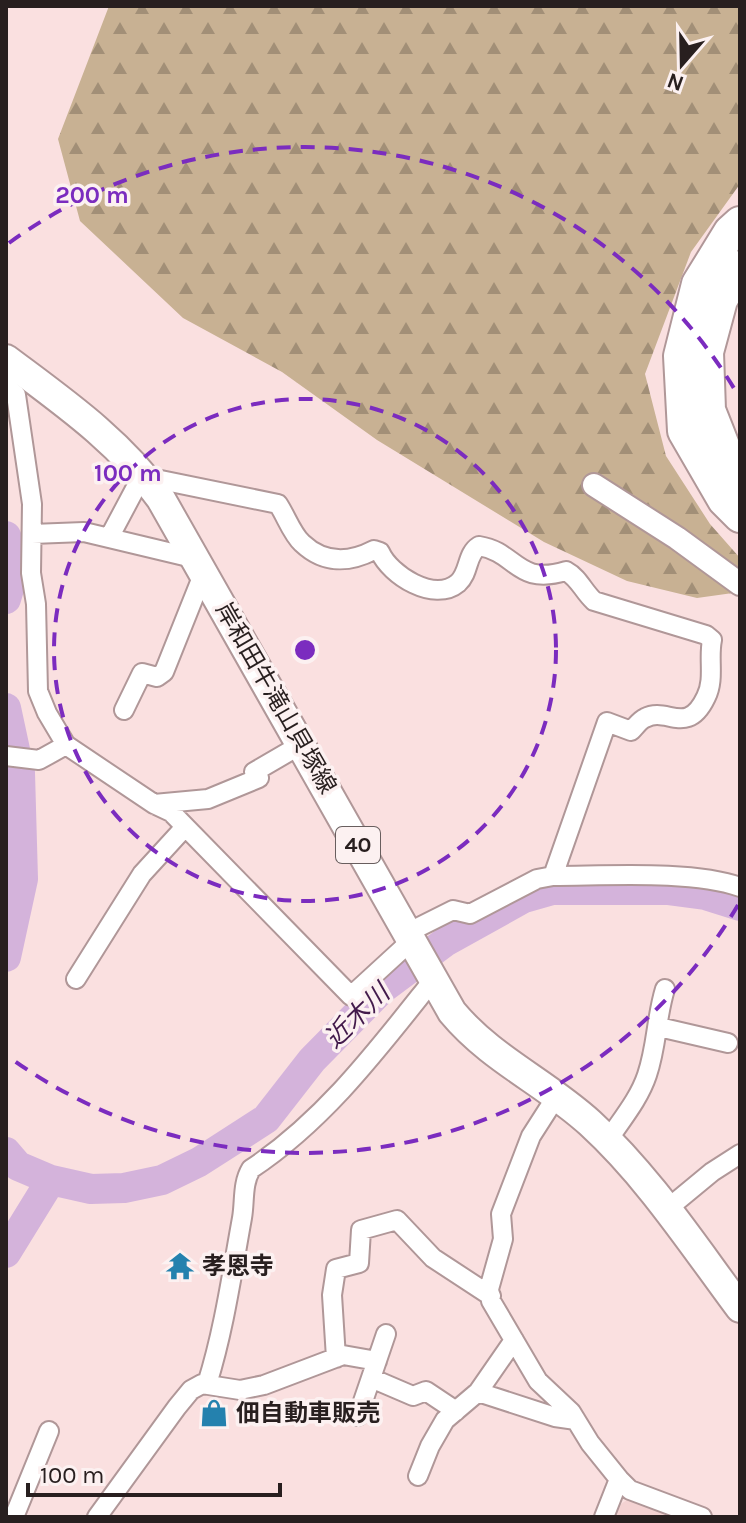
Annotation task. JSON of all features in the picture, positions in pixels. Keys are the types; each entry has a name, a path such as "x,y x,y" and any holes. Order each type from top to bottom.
{"highway":[{"path":"740,223 730,232 698,284 680,356 684,431 724,500 740,516"},
{"path":"740,267 721,300 707,352 709,410 735,476 740,481"}],"main road":[{"name":"岸和田牛滝山貝塚線","path":"6,359 115,445 144,476 200,565 452,1012 469,1033 608,1140 740,1308"}],"street":[{"path":"6,386 16,395 32,504 31,573 36,604 38,691 47,713 66,745 154,804 171,812 351,996 409,937 453,910 470,914 537,879 553,876 688,877 725,881 740,887"},
{"path":"110,536 144,476 278,504 300,542 315,551 334,559 353,561 374,550 380,552 386,566 422,588 441,589 457,584 466,572 472,550 479,546 492,548 511,563 537,576 566,571 576,577 594,601 706,635 712,640 708,656 711,678 706,697 695,713 680,720 657,715 646,717 631,731 607,722 553,876"},
{"path":"594,485 677,538 740,584"},
{"path":"32,534 84,532 110,536 200,565 164,672 157,677 142,673 124,710"},
{"path":"154,804 208,799 259,778 254,772 302,744"},
{"path":"6,756 39,760 66,745"},
{"path":"76,979 142,874 185,827"},
{"path":"207,1384 217,1352 243,1213 245,1178 251,1169 310,1125 367,1062 433,980"},
{"path":"608,1140 636,1099 647,1075 659,1027 656,1018 665,989"},
{"path":"659,1027 728,1043"},
{"path":"556,1097 531,1136 501,1214 503,1239 489,1289 491,1296 538,1381 576,1420 619,1479 630,1490 702,1517"},
{"path":"666,1210 712,1172 740,1154"},
{"path":"336,1358 332,1295 336,1269 359,1263 361,1230 397,1220 433,1258 491,1296"},
{"path":"358,1416 386,1334"},
{"path":"418,1476 445,1420 478,1392 514,1340"},
{"path":"97,1517 191,1390 202,1384 240,1390 264,1385 343,1355 374,1369 413,1396 426,1391 456,1411"},
{"path":"478,1392 555,1417 576,1420"},
{"path":"14,1517 49,1431"},
{"path":"604,1517 619,1479"}],"shaded area":[{"path":"630,1498 676,1517 615,1517 621,1504"}],"green space":[{"path":"109,6 740,6 740,184 691,252 645,374 666,456 710,524 740,558 740,592 697,598 627,581 544,542 377,440 282,372 183,318 80,221 58,139"}],"waterway":[{"name":"近木川","path":"6,536 12,567 6,599"},
{"name":"近木川","path":"6,708 20,773 23,879 6,957"},
{"name":"近木川","path":"6,1152 18,1166 51,1180 91,1189 124,1188 162,1180 199,1162 266,1119 312,1060 382,989 445,942 524,898 552,890 667,890 705,895 740,906"},
{"path":"6,1253 51,1180"}],"place":[{"name":"孝恩寺","path":"180,1266"},
{"name":"佃自動車販売","path":"214,1413"}]}
